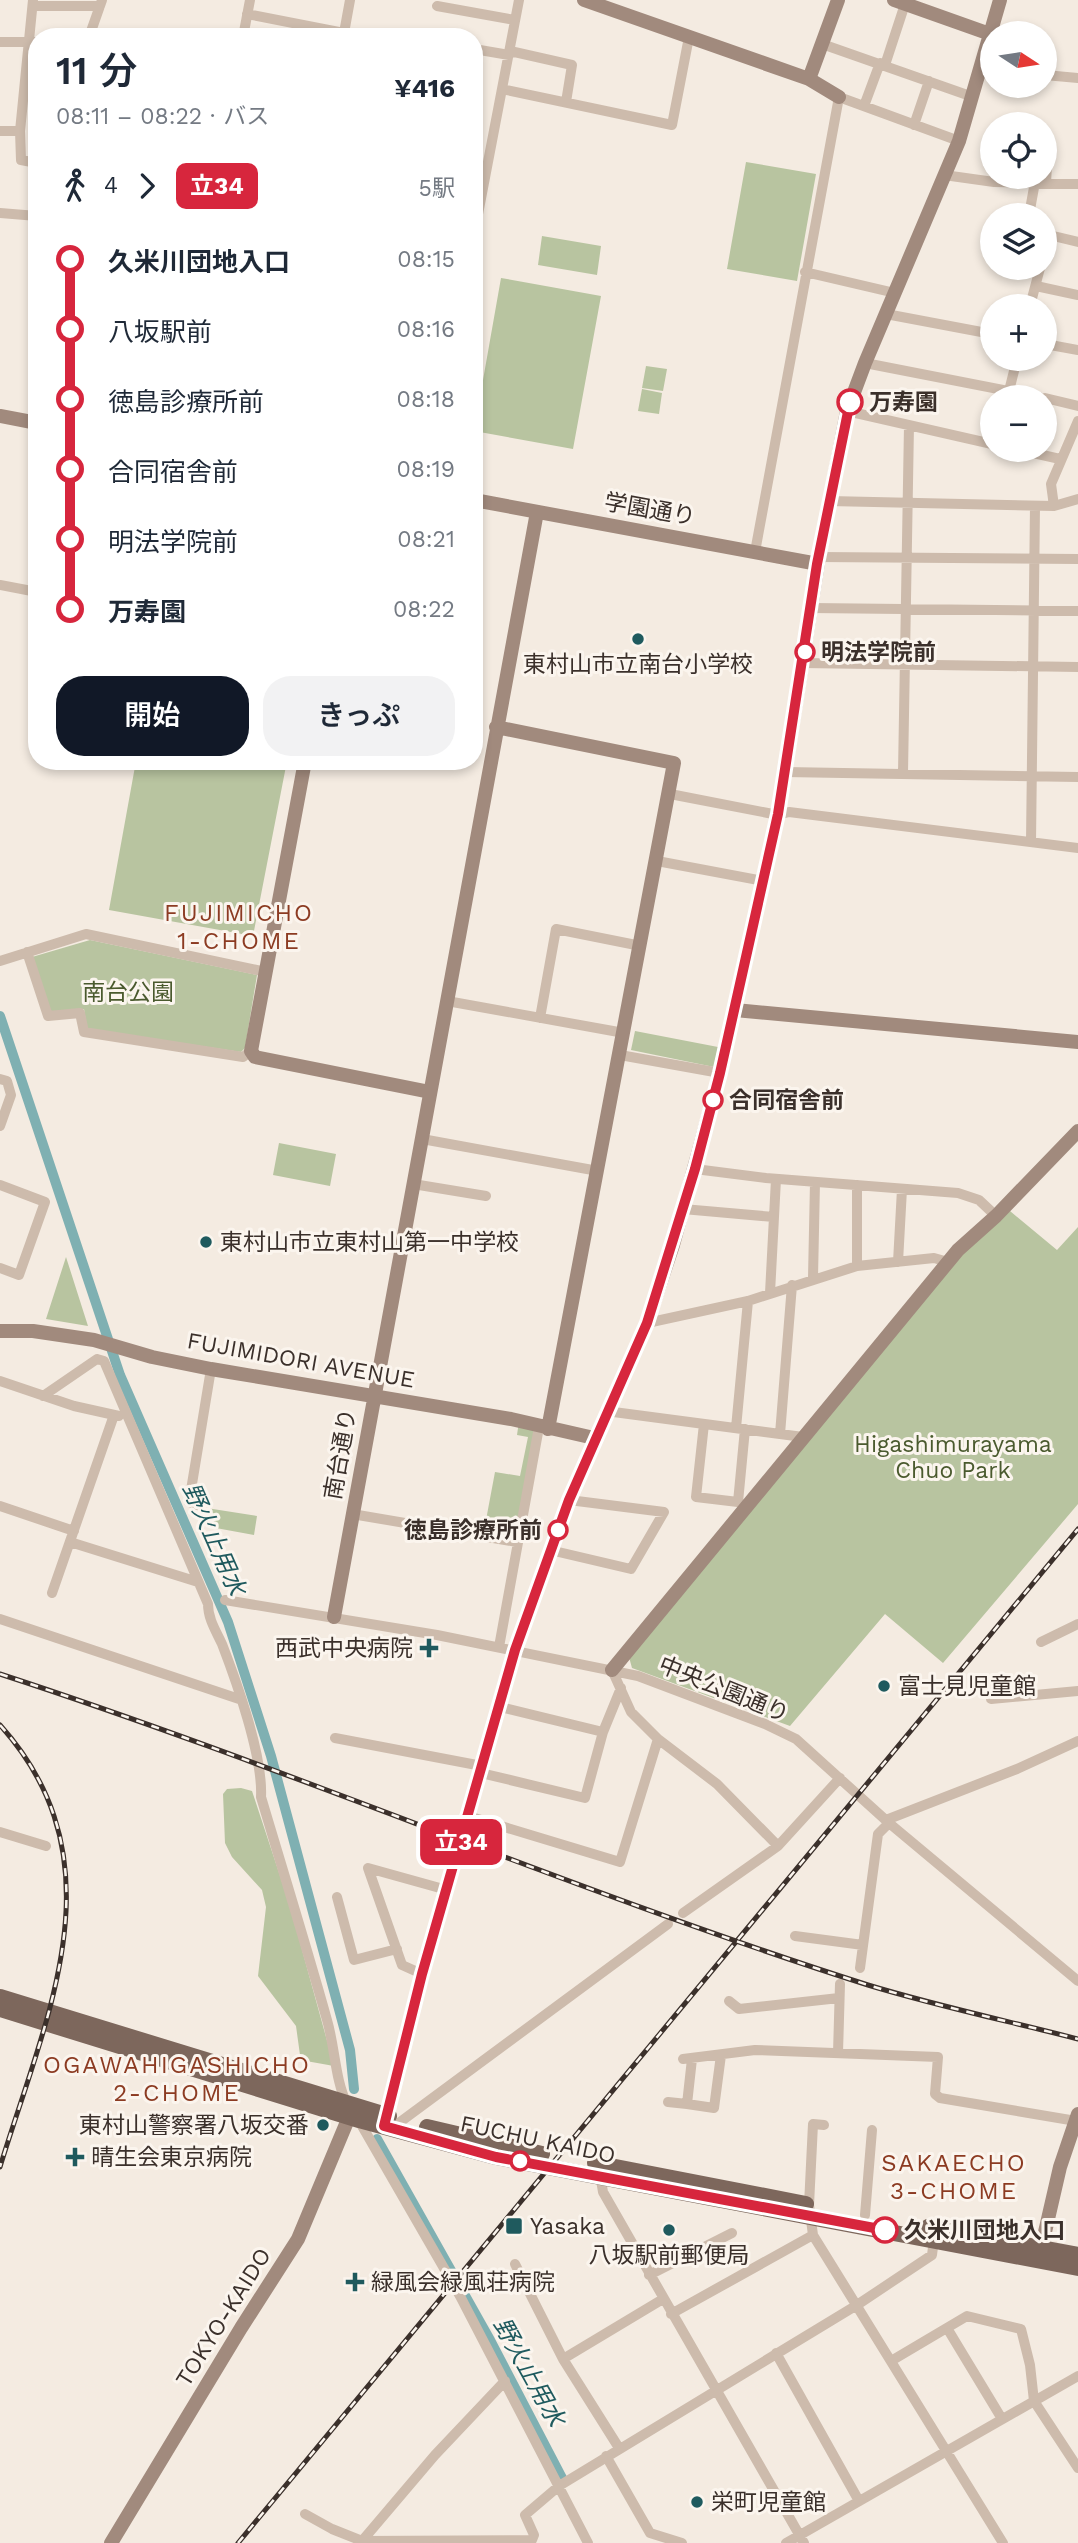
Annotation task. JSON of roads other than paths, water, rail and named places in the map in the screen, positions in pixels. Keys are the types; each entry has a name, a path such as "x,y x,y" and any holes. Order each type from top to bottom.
{"main road":[{"name":"FUCHU KAIDO","path":"0,1997 352,2114"},
{"name":"FUCHU KAIDO","path":"0,2009 352,2114 601,2170 811,2211 934,2239 1040,2254 1078,2255"},
{"name":"FUCHU KAIDO","path":"811,2211 864,2215 1040,2254 1078,2269"}],"street":[{"path":"245,28 250,0"},
{"path":"345,28 350,0"},
{"path":"483,188 519,0"},
{"path":"584,0 808,79 839,97 959,141"},
{"path":"808,79 838,0"},
{"path":"994,21 1000,0"},
{"path":"864,106 882,64 900,2 980,30"},
{"path":"33,28 33,3 101,3 92,28"},
{"path":"437,6 462,5 515,20"},
{"path":"247,14 318,28"},
{"path":"502,89 672,125 685,35"},
{"path":"0,42 28,42"},
{"path":"822,44 973,97"},
{"path":"483,50 572,65 566,102"},
{"path":"28,71 20,131 21,160 28,161"},
{"path":"1057,76 1078,78"},
{"path":"390,2122 422,1974 515,1650 550,1550 594,1438 647,1323 695,1169 720,1073 778,814 818,560 848,411 865,363 959,141 980,77"},
{"path":"914,125 929,80"},
{"path":"755,552 839,97"},
{"path":"0,131 20,131"},
{"path":"944,175 980,180"},
{"path":"1057,183 1078,184"},
{"path":"0,213 28,215"},
{"path":"1057,237 1078,242"},
{"path":"806,272 895,293"},
{"path":"1034,294 1037,280"},
{"path":"1036,286 1078,295"},
{"path":"886,314 980,332"},
{"path":"1057,346 1078,350"},
{"path":"865,363 980,385"},
{"path":"1057,401 1078,406"},
{"path":"848,411 980,440"},
{"path":"0,416 28,421"},
{"path":"1054,506 1051,484 1078,421"},
{"path":"903,773 909,425"},
{"path":"829,501 1054,506 1078,499"},
{"name":"学園通り","path":"483,502 755,552 818,560"},
{"path":"1031,842 1035,506"},
{"name":"南台通り","path":"334,1617 537,512"},
{"path":"818,560 906,557 1078,559"},
{"path":"0,585 28,590"},
{"path":"811,608 1078,611"},
{"path":"803,663 1078,667"},
{"path":"496,727 674,763 620,1055 517,1542 499,1647"},
{"path":"27,952 48,1016 80,1013 83,1032 243,1057 251,1051 303,770"},
{"path":"786,772 1078,777"},
{"path":"670,794 778,814 789,812 1078,848"},
{"path":"657,861 764,881"},
{"path":"540,1018 556,929 641,946"},
{"path":"0,961 86,934 266,972"},
{"path":"447,1001 624,1033"},
{"path":"734,1010 1078,1042"},
{"path":"251,1051 255,1057 430,1092"},
{"path":"620,1055 720,1073"},
{"path":"0,1079 7,1081 11,1096 0,1126"},
{"path":"778,1846 717,1784 658,1739 631,1712 612,1670 742,1504 803,1437 948,1262 1078,1130"},
{"path":"422,1139 597,1171"},
{"path":"695,1169 776,1179 958,1193 979,1200 996,1216"},
{"path":"770,1293 776,1179"},
{"path":"813,1278 815,1182"},
{"path":"413,1184 486,1196"},
{"path":"0,1185 45,1202 19,1275 0,1268"},
{"path":"857,1185 857,1266"},
{"path":"898,1262 902,1188"},
{"path":"683,1209 774,1217"},
{"path":"647,1323 748,1301 857,1266 934,1258 948,1262"},
{"path":"780,1434 792,1285"},
{"path":"742,1504 740,1429 748,1301"},
{"name":"FUJIMIDORI AVENUE","path":"0,1331 33,1331 103,1342 152,1357 211,1369 373,1396 594,1438"},
{"path":"43,1396 97,1359 103,1342"},
{"path":"97,1359 103,1361 198,1582 256,1748 262,1780 261,1797 329,2026 341,2091 460,2296 588,2543"},
{"path":"196,1505 189,1502 211,1369"},
{"path":"0,1381 43,1396 126,1417"},
{"path":"606,1411 803,1437"},
{"path":"52,1593 114,1415"},
{"path":"704,1424 696,1497 742,1504"},
{"path":"550,1550 631,1569 664,1512 569,1500"},
{"path":"0,1506 74,1531"},
{"path":"352,1514 517,1542"},
{"path":"70,1542 198,1582"},
{"name":"中央公園通り","path":"225,1600 334,1617 612,1670 638,1676 765,1724 796,1739 884,1819 1078,1981"},
{"path":"0,1619 239,1699"},
{"path":"1041,1642 1078,1624"},
{"path":"335,1738 482,1769 585,1798 604,1732 621,1688"},
{"path":"991,1699 1078,1691"},
{"path":"499,1707 604,1732"},
{"path":"468,1816 620,1862 658,1739"},
{"path":"860,1968 878,1834 884,1819 1017,1769 1078,1741"},
{"path":"683,1913 778,1846 840,1778"},
{"path":"0,1832 46,1846"},
{"path":"422,1974 402,1965 368,1868 447,1889"},
{"path":"337,1897 354,1960 397,1949"},
{"path":"390,2122 668,1924"},
{"path":"795,1936 863,1945"},
{"path":"838,2053 839,1984"},
{"path":"729,2001 739,2009 839,1998"},
{"path":"687,2104 687,2059 755,2050 938,2057 935,2094 940,2098 1077,2117 1059,2167 1040,2254"},
{"path":"668,2102 714,2108 721,2055"},
{"name":"TOKYO-KAIDO","path":"111,2543 298,2239 352,2114"},
{"path":"824,2125 813,2124 813,2235 1003,2543"},
{"path":"864,2215 872,2130"},
{"path":"601,2170 603,2192 801,2539"},
{"path":"649,2275 732,2233"},
{"path":"671,2314 813,2235"},
{"path":"305,2514 362,2542 532,2540 534,2535 525,2515 559,2486 857,2305 932,2255 934,2239"},
{"path":"515,2264 564,2359 619,2448"},
{"path":"564,2359 663,2299"},
{"path":"891,2361 967,2316 1021,2329 1030,2365 1034,2401 1078,2468"},
{"path":"947,2328 1002,2419"},
{"path":"776,2353 859,2501"},
{"path":"786,2543 801,2539 859,2501 1078,2376"},
{"path":"362,2542 435,2455 505,2381"},
{"path":"606,2456 650,2533 682,2543"}],"waterway":[{"name":"野火止用水","path":"0,1016 120,1375 228,1622 271,1756 350,2050 354,2089"},
{"name":"野火止用水","path":"377,2139 490,2340 562,2478"}],"railway":[{"path":"238,2543 1078,1529"},
{"path":"0,1674 218,1750 759,1949 894,1993 1078,2039"},
{"path":"0,1725 37,1777 58,1831 66,1885 63,1941 53,1997 0,2167"}],"place":[{"name":"万寿園","path":"850,402"},
{"name":"東村山市立南台小学校","path":"638,639"},
{"name":"明法学院前","path":"805,652"},
{"name":"合同宿舎前","path":"713,1100"},
{"name":"東村山市立東村山第一中学校","path":"206,1242"},
{"name":"徳島診療所前","path":"558,1530"},
{"name":"西武中央病院","path":"429,1648"},
{"name":"富士見児童館","path":"884,1686"},
{"name":"東村山警察署八坂交番","path":"323,2125"},
{"name":"晴生会東京病院","path":"75,2157"},
{"name":"Yasaka","path":"514,2226"},
{"name":"八坂駅前郵便局","path":"669,2230"},
{"name":"久米川団地入口","path":"885,2230"},
{"name":"緑風会緑風荘病院","path":"355,2282"},
{"name":"栄町児童館","path":"697,2502"}],"district":[{"name":"FUJIMICHO 1-CHOME","path":"239,927"},
{"name":"OGAWAHIGASHICHO 2-CHOME","path":"177,2079"},
{"name":"SAKAECHO 3-CHOME","path":"954,2177"}],"park label":[{"name":"南台公園","path":"128,992"},
{"name":"Higashimurayama Chuo Park","path":"953,1457"}]}
